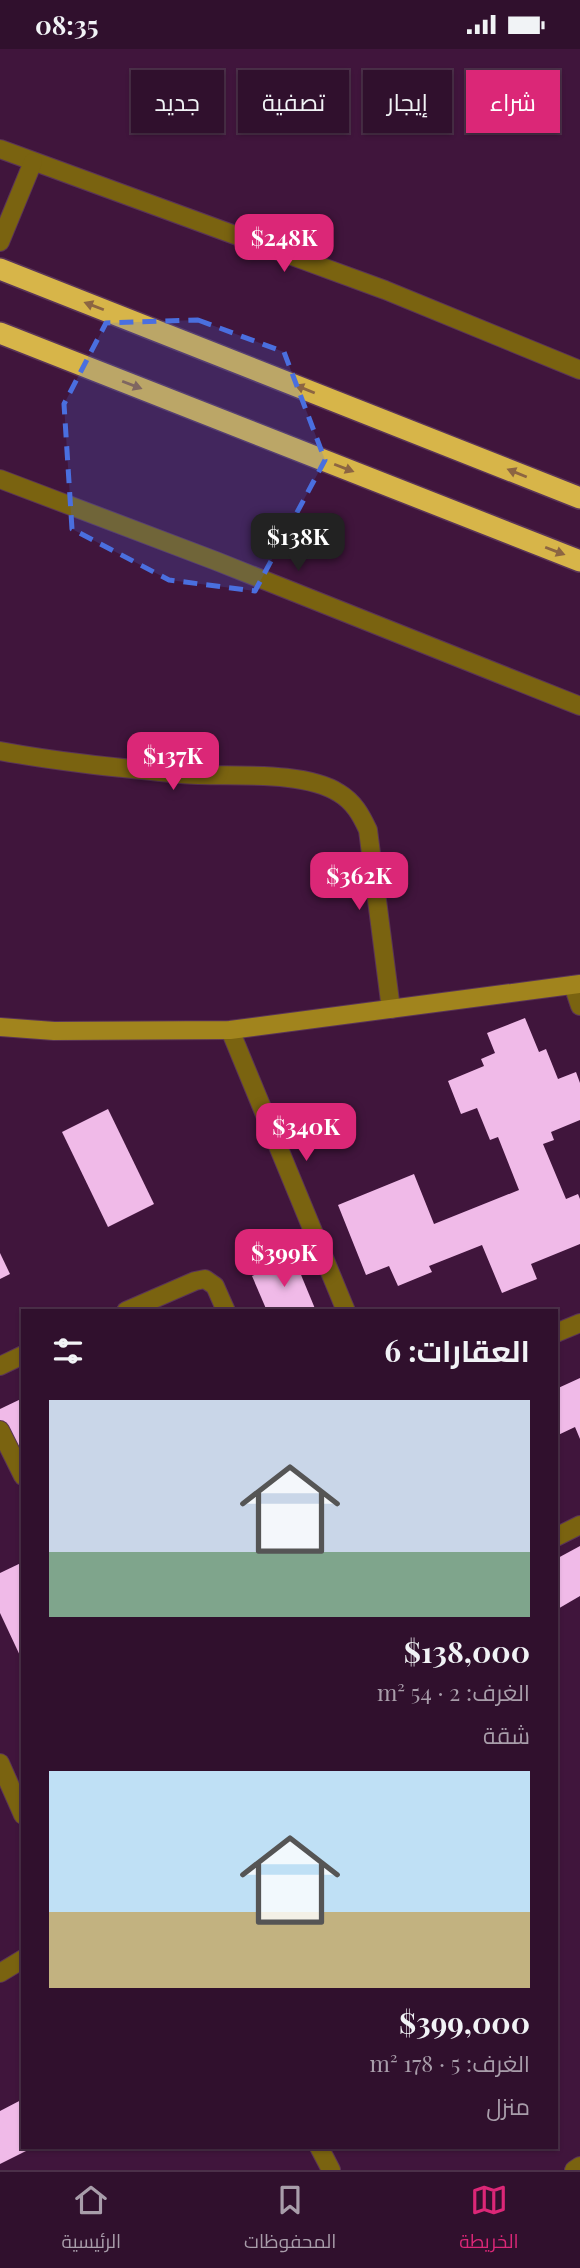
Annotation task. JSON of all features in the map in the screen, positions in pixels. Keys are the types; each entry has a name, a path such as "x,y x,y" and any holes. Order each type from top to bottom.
{"highway":[{"path":"0,269 580,498"},
{"path":"0,333 580,561"}],"street":[{"path":"0,149 385,291 580,370"},
{"path":"0,242 33,162"},
{"path":"0,479 216,561 580,706"},
{"path":"0,751 183,774 272,776 318,784 338,792 356,806 369,830 391,1009"},
{"path":"0,1027 54,1031 230,1030 577,984 580,1006"},
{"path":"230,1030 345,1309"},
{"path":"131,1309 205,1279 215,1286 225,1309"},
{"path":"558,1332 580,1323"},
{"path":"0,1366 21,1356"},
{"path":"0,1430 21,1472"},
{"path":"558,1536 580,1525"},
{"path":"0,1763 21,1810"},
{"path":"0,1973 21,1960"},
{"path":"320,2149 331,2170"},
{"path":"574,2170 580,2167"}],"highlighted area":[{"path":"198,320 284,352 325,460 255,591 169,580 72,529 64,404 106,323"}],"building":[{"path":"525,1018 539,1052 546,1049 558,1079 576,1072 580,1083 580,1120 551,1132 554,1140 543,1144 566,1199 578,1194 580,1199 580,1244 531,1264 537,1279 502,1293 482,1245 429,1266 432,1272 398,1286 389,1266 366,1275 338,1205 414,1174 434,1224 519,1190 498,1137 490,1140 477,1108 461,1114 448,1081 484,1066 481,1059 495,1053 487,1033"},
{"path":"108,1109 154,1204 108,1227 62,1132"},
{"path":"0,1253 10,1274 0,1279"},
{"path":"294,1258 315,1309 266,1309 252,1276"},
{"path":"580,1378 580,1439 575,1427 558,1435 558,1388"},
{"path":"21,1399 21,1455 17,1457 0,1420 0,1409"},
{"path":"580,1546 580,1596 558,1609 558,1558"},
{"path":"21,1563 21,1658 0,1613 0,1573"},
{"path":"21,2100 21,2149 30,2149 0,2164 0,2111"}]}
